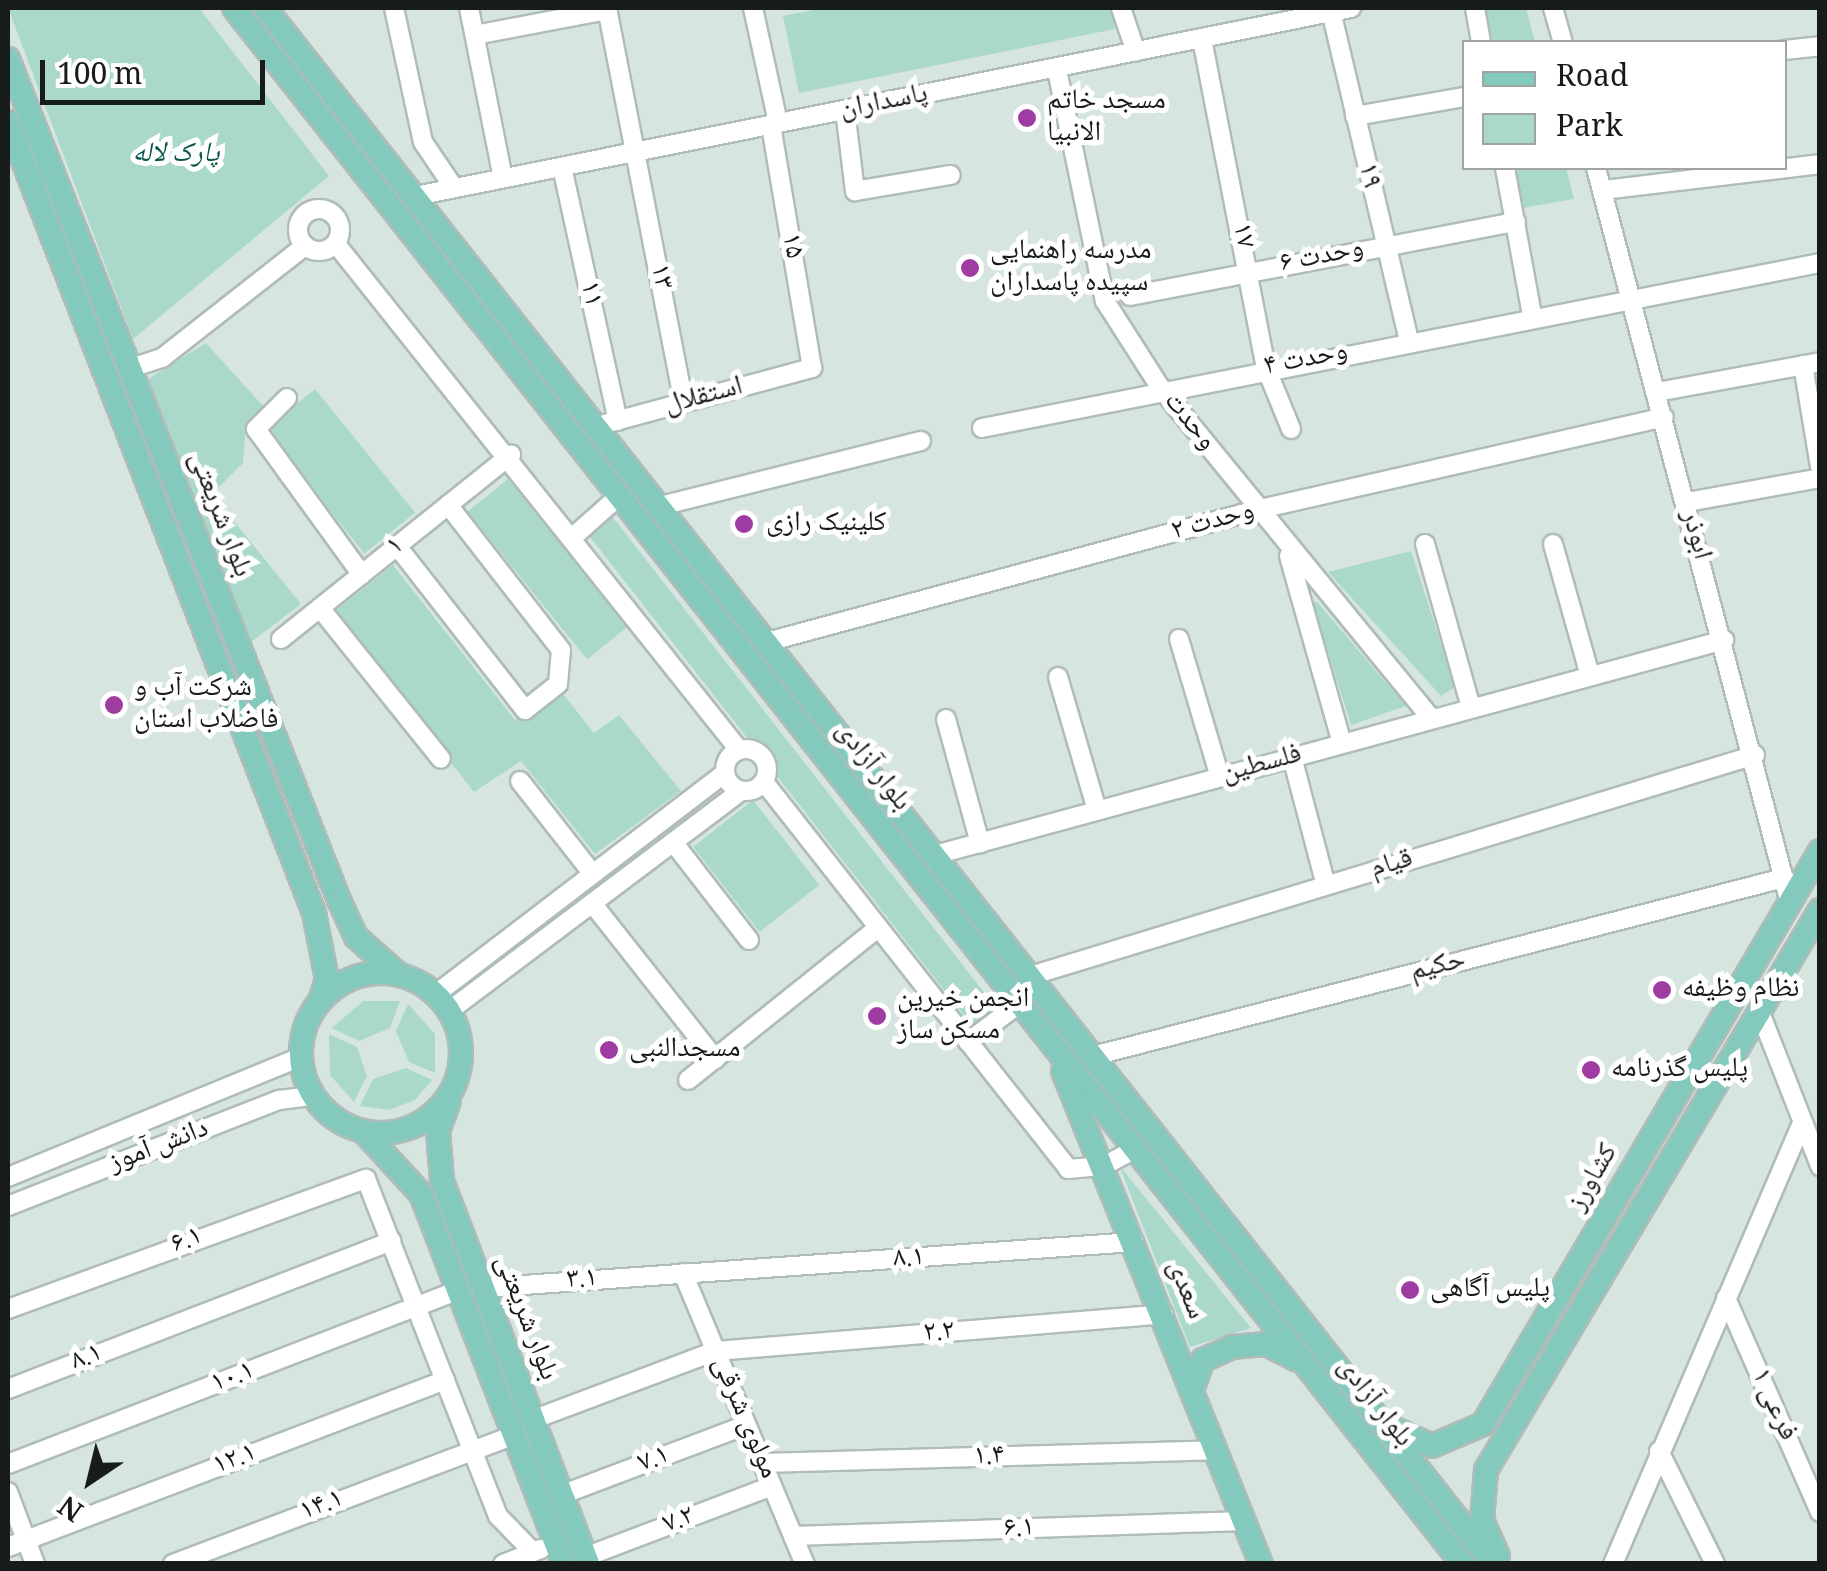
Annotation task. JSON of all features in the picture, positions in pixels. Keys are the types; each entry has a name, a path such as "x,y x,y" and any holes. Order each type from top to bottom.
{"main road":[{"name":"بلوار آزادی","path":"234,8 1463,1564"},
{"name":"بلوار آزادی","path":"265,8 416,196 608,423 660,506 1493,1564"},
{"name":"بلوار شریعتی","path":"8,59 338,900 365,948 399,975"},
{"name":"بلوار شریعتی","path":"8,122 314,913 327,979 321,999"},
{"path":"798,722 817,706"},
{"name":"کشاورز","path":"1502,1564 1482,1520 1486,1470 1514,1400 1619,1194 1820,851"},
{"path":"1729,1008 1820,875"},
{"name":"کشاورز","path":"1372,1411 1416,1443 1453,1444 1514,1400 1642,1208 1759,1010 1817,928"},
{"path":"399,975 442,1002 462,1050 452,1090 414,1126 363,1132 313,1096 300,1057 321,999 357,976 399,975"},
{"name":"سعدی","path":"1049,1040 1104,1166 1261,1564"},
{"name":"بلوار شریعتی","path":"452,1090 438,1131 442,1180 470,1289"},
{"name":"بلوار شریعتی","path":"363,1132 421,1194 470,1289 573,1557"},
{"path":"421,1194 425,1179 442,1180"},
{"path":"1619,1194 1642,1208"},
{"path":"1192,1390 1203,1360 1243,1344 1266,1344 1305,1364"},
{"name":"بلوار شریعتی","path":"523,1427 561,1495 573,1557"},
{"path":"1384,1463 1428,1506 1450,1508 1486,1470"}],"street":[{"path":"394,8 422,142 454,188"},
{"path":"470,8 504,178"},
{"name":"۱۵","path":"753,8 812,368"},
{"path":"1121,8 1136,52"},
{"name":"پاسداران","path":"416,196 1351,8"},
{"path":"1475,8 1481,40"},
{"path":"1553,8 1562,40"},
{"path":"475,35 607,9"},
{"name":"۱۳","path":"607,9 684,403"},
{"name":"۱۹","path":"1330,11 1382,245 1408,340"},
{"name":"۱۷","path":"1202,39 1266,368 1291,429"},
{"path":"1787,50 1820,46"},
{"name":"وحدت","path":"1057,70 1105,301 1160,387 1260,509 1288,551 1432,719"},
{"path":"1355,116 1462,97"},
{"path":"845,110 855,191 951,175"},
{"path":"1787,168 1820,164"},
{"name":"۱۱","path":"562,167 608,423"},
{"path":"1505,170 1532,315"},
{"name":"ابوذر","path":"1597,170 1755,755 1790,903"},
{"path":"1602,190 1770,170"},
{"path":"305,246 298,226 318,209 337,218 336,244 512,454 739,750 763,757 764,782 1068,1169 1104,1166 1135,1148"},
{"name":"وحدت ۶","path":"1130,296 1516,222"},
{"path":"131,368 162,358 305,246 336,244"},
{"name":"وحدت ۴","path":"982,428 1160,387 1631,295 1820,263"},
{"path":"1657,392 1811,363 1820,467"},
{"name":"استقلال","path":"608,423 812,368"},
{"path":"288,398 256,428 362,574"},
{"name":"وحدت ۲","path":"767,642 1260,509 1664,417"},
{"path":"660,506 921,441"},
{"name":"۱","path":"281,639 512,454"},
{"path":"1687,502 1820,478"},
{"path":"574,536 620,496"},
{"path":"397,546 525,710 558,684 561,650 448,505"},
{"path":"1424,544 1470,708"},
{"path":"1552,544 1590,676"},
{"path":"1288,551 1342,743"},
{"path":"320,608 441,758"},
{"path":"1179,639 1220,777"},
{"name":"فلسطین","path":"935,855 1724,640"},
{"path":"1058,677 1098,810"},
{"path":"946,720 980,842"},
{"path":"442,1002 592,874 725,773 739,750"},
{"name":"قیام","path":"1030,976 1755,755"},
{"path":"1292,757 1326,886"},
{"path":"725,773 741,790"},
{"path":"520,781 592,874"},
{"path":"442,1002 592,903 741,790 764,782"},
{"path":"673,842 750,940"},
{"name":"حکیم","path":"1093,1056 1784,878"},
{"path":"592,903 715,1059"},
{"path":"688,1080 878,928"},
{"path":"968,1042 1020,1003"},
{"path":"1759,1010 1820,1166"},
{"name":"دانش آموز","path":"8,1177 300,1057"},
{"name":"دانش آموز","path":"8,1206 279,1100 313,1096"},
{"path":"1612,1564 1802,1122"},
{"name":"۶.۱","path":"8,1309 366,1178 391,1242"},
{"path":"391,1242 498,1516 533,1552"},
{"name":"۸.۱","path":"8,1389 391,1242"},
{"name":"۸.۱","path":"683,1272 1134,1242"},
{"name":"۳.۱","path":"470,1289 683,1272"},
{"name":"مولوی شرقی","path":"683,1272 805,1564"},
{"name":"۱۰.۱","path":"8,1464 470,1289"},
{"name":"فرعی ۱","path":"1726,1298 1820,1512"},
{"name":"۲.۲","path":"523,1427 716,1351 1163,1314"},
{"name":"۱۲.۱","path":"8,1547 445,1380"},
{"name":"۷.۱","path":"561,1495 746,1424"},
{"name":"۱۴.۱","path":"173,1564 523,1427"},
{"name":"۱.۴","path":"762,1463 1216,1450"},
{"path":"1659,1451 1714,1564"},
{"name":"۷.۲","path":"503,1564 533,1552 573,1557 772,1486"},
{"path":"8,1492 35,1564"},
{"name":"۶.۱","path":"794,1536 1244,1522"}],"green space":[{"name":"پارک لاله","path":"8,8 199,8 329,176 133,339"},
{"path":"823,8 1111,8 1115,29 799,93 783,16"},
{"path":"1484,8 1526,8 1534,40 1491,40"},
{"path":"1515,170 1567,170 1574,199 1523,208"},
{"path":"206,343 264,407 246,425 243,463 212,494 301,604 247,645 143,382"},
{"path":"315,389 415,513 365,553 264,430"},
{"path":"508,479 628,627 587,659 468,512"},
{"path":"611,515 998,1010 974,1028 587,533"},
{"path":"1411,551 1455,687 1441,696 1328,572"},
{"path":"393,565 515,720 560,690 594,733 619,715 681,791 595,854 521,761 474,792 333,613"},
{"path":"1312,601 1317,602 1406,706 1351,725"},
{"path":"753,800 819,885 760,932 693,847"},
{"path":"363,1001 400,1001 390,1028 359,1041 332,1028"},
{"path":"408,1004 435,1034 435,1073 409,1062 396,1031"},
{"path":"329,1034 357,1047 367,1076 354,1102 330,1075"},
{"path":"406,1068 432,1080 415,1100 389,1110 360,1106 373,1079"},
{"path":"1119,1165 1251,1328 1190,1347"}],"place":[{"name":"مسجد خاتم الانبیا","path":"1027,118"},
{"name":"مدرسه راهنمایی سپیده پاسداران","path":"970,268"},
{"name":"کلینیک رازی","path":"744,524"},
{"name":"شرکت آب و فاضلاب استان","path":"114,705"},
{"name":"نظام وظیفه","path":"1662,990"},
{"name":"انجمن خیرین مسکن ساز","path":"877,1016"},
{"name":"مسجدالنبی","path":"609,1050"},
{"name":"پلیس گذرنامه","path":"1591,1070"},
{"name":"پلیس آگاهی","path":"1410,1290"}]}
